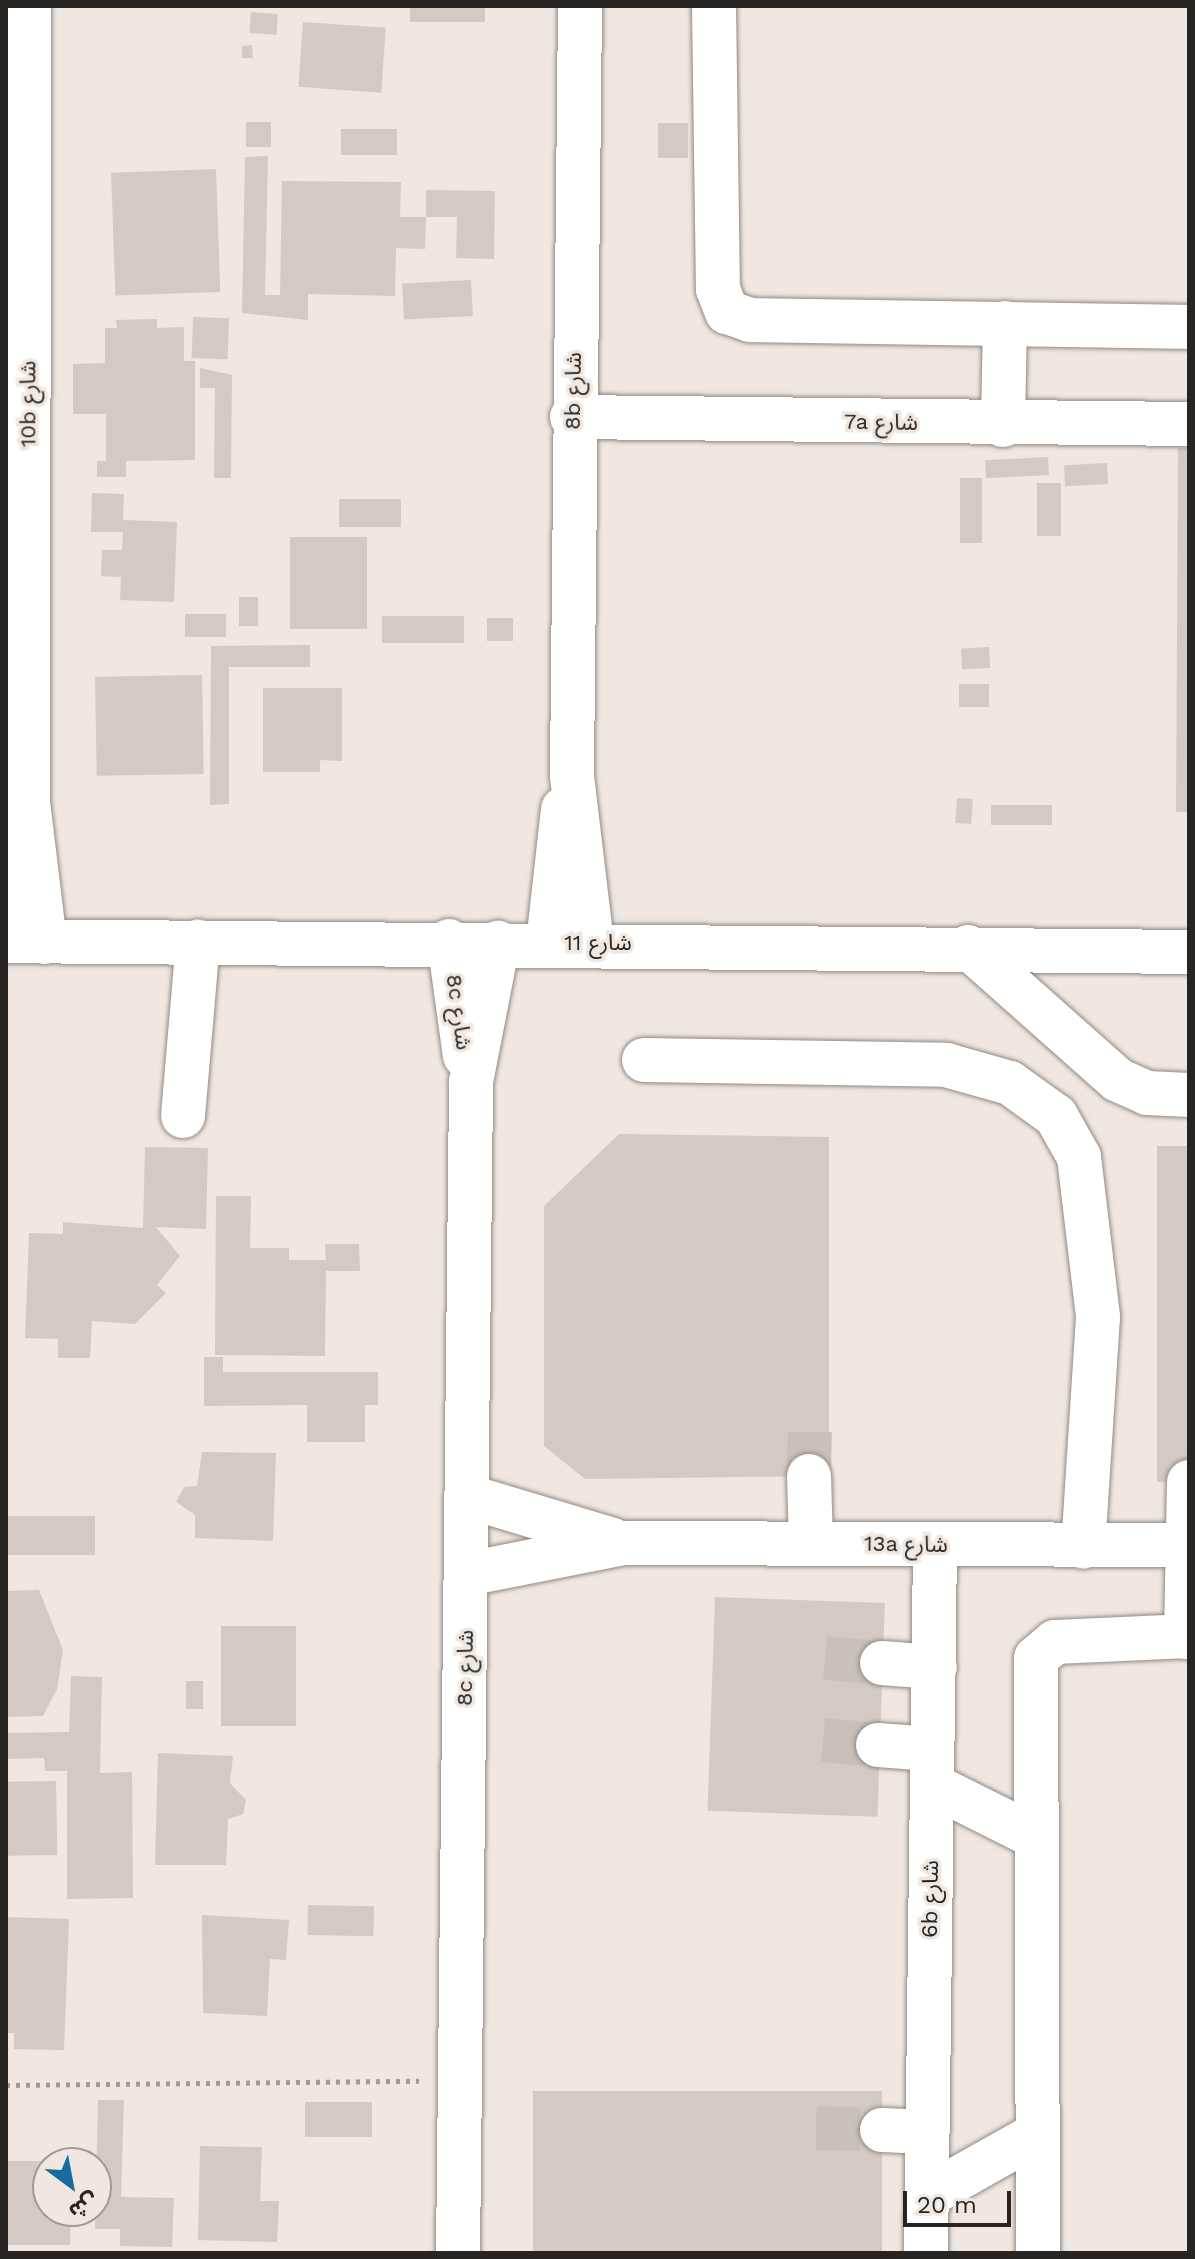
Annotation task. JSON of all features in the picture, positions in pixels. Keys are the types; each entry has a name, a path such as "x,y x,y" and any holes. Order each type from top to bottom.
{"street":[{"name":"10b شارع","path":"25,942 28,802 17,411 29,6"},
{"name":"8b شارع","path":"580,6 572,417 572,776 592,943"},
{"path":"714,6 718,289 727,312 750,320 1189,327"},
{"path":"1003,425 1005,323"},
{"name":"7a شارع","path":"572,417 1003,425 1189,424"},
{"name":"8b شارع","path":"548,943 558,830 572,776"},
{"name":"10b شارع","path":"6,907 28,802"},
{"name":"شارع 11","path":"25,942 449,941 1189,952"},
{"name":"8c شارع","path":"449,941 471,1082 458,2253"},
{"path":"183,1116 198,942"},
{"name":"8c شارع","path":"471,1082 498,943"},
{"path":"968,947 1118,1080 1147,1093 1189,1095"},
{"path":"644,1060 946,1065 1010,1083 1056,1116 1079,1157 1098,1317 1083,1547"},
{"path":"809,1476 811,1544"},
{"path":"1038,2253 1036,1837 1040,1650 1055,1642 1187,1636 1189,1482"},
{"name":"13a شارع","path":"467,1496 623,1543"},
{"name":"13a شارع","path":"467,1574 623,1543 1188,1545"},
{"name":"6b شارع","path":"926,2253 935,1544"},
{"path":"882,1663 935,1667"},
{"path":"878,1745 932,1767 1036,1837"},
{"path":"882,2130 927,2132"},
{"path":"927,2196 1037,2134"}],"path":[{"path":"6,2085 460,2080"}],"building":[{"path":"410,6 485,6 485,22 410,22"},
{"path":"251,12 278,14 276,35 250,33"},
{"path":"303,22 386,28 381,93 298,87"},
{"path":"252,45 253,58 242,58 242,46"},
{"path":"246,122 271,122 271,147 246,147"},
{"path":"658,123 688,123 688,158 658,158"},
{"path":"341,129 397,129 397,155 341,155"},
{"path":"268,156 265,295 280,295 282,181 401,182 400,217 426,217 425,249 396,248 395,296 308,294 308,320 242,313 245,157"},
{"path":"216,169 220,292 115,296 111,173"},
{"path":"426,190 495,191 494,259 456,258 457,217 426,217"},
{"path":"471,280 473,316 404,320 402,284"},
{"path":"193,317 229,318 228,359 192,358"},
{"path":"157,319 157,328 184,327 184,361 195,361 195,460 126,461 126,477 97,477 97,461 106,461 106,414 73,414 73,364 105,363 105,328 117,328 116,320"},
{"path":"200,368 232,375 231,478 214,478 215,388 200,388"},
{"path":"1178,448 1189,448 1189,812 1176,812"},
{"path":"1048,457 1049,475 986,478 985,460"},
{"path":"1107,463 1108,484 1065,486 1064,465"},
{"path":"960,478 982,478 982,543 960,543"},
{"path":"1037,483 1061,483 1061,536 1037,536"},
{"path":"92,493 124,494 123,520 177,522 174,602 120,600 121,577 101,576 102,550 122,550 123,532 91,532"},
{"path":"339,499 401,499 401,527 339,527"},
{"path":"290,537 367,537 367,629 290,629"},
{"path":"239,597 258,597 258,626 239,626"},
{"path":"185,614 226,614 226,637 185,637"},
{"path":"382,616 464,616 464,643 382,643"},
{"path":"487,618 513,618 513,641 487,641"},
{"path":"310,645 310,667 229,667 229,804 210,805 211,646"},
{"path":"989,647 990,668 962,669 961,648"},
{"path":"202,675 204,774 97,776 95,677"},
{"path":"959,684 989,684 989,707 959,707"},
{"path":"263,688 342,688 342,761 320,760 320,772 263,772"},
{"path":"957,798 973,799 971,824 955,823"},
{"path":"991,805 1052,805 1052,825 991,825"},
{"path":"619,1134 829,1137 829,1476 585,1479 544,1446 544,1206"},
{"path":"1157,1146 1189,1146 1189,1482 1157,1482"},
{"path":"145,1147 208,1148 206,1229 156,1227 180,1256 157,1285 166,1293 135,1324 92,1321 90,1358 58,1358 58,1339 25,1338 29,1233 63,1234 63,1222 143,1228"},
{"path":"216,1196 251,1196 250,1248 289,1248 289,1260 326,1260 325,1244 359,1244 360,1271 326,1271 325,1356 215,1355"},
{"path":"204,1357 223,1357 223,1372 378,1372 378,1405 365,1405 365,1442 307,1442 307,1405 204,1406"},
{"path":"202,1452 276,1453 273,1541 195,1538 195,1515 176,1502 184,1487 197,1486"},
{"path":"6,1516 95,1516 95,1555 6,1555"},
{"path":"39,1590 63,1650 57,1689 43,1716 6,1717 6,1591"},
{"path":"715,1597 885,1603 877,1817 708,1811"},
{"path":"221,1626 296,1626 296,1726 221,1726"},
{"path":"71,1676 102,1677 100,1773 132,1772 133,1898 67,1899 67,1771 45,1771 44,1758 6,1759 6,1733 69,1732"},
{"path":"186,1681 203,1681 203,1709 186,1709"},
{"path":"158,1753 233,1756 230,1783 246,1800 243,1814 228,1819 226,1865 155,1865"},
{"path":"56,1781 57,1855 7,1856 6,1782"},
{"path":"308,1905 374,1906 373,1936 307,1935"},
{"path":"202,1915 289,1920 286,1960 270,1959 267,2016 203,2013"},
{"path":"6,1917 69,1919 64,2050 14,2049 14,2033 6,2033"},
{"path":"533,2091 882,2091 882,2253 533,2253"},
{"path":"98,2100 124,2100 121,2197 174,2198 172,2247 120,2246 120,2229 95,2229 112,2227 112,2147 97,2147"},
{"path":"305,2102 372,2102 372,2137 305,2137"},
{"path":"200,2146 262,2147 260,2201 279,2201 277,2242 198,2240"},
{"path":"6,2161 32,2161 32,2227 71,2227 70,2245 6,2245"}],"tunnel":[{"path":"809,1476 810,1425"},
{"path":"825,1658 882,1663"},
{"path":"823,1740 878,1745"},
{"path":"816,2128 882,2130"}]}
